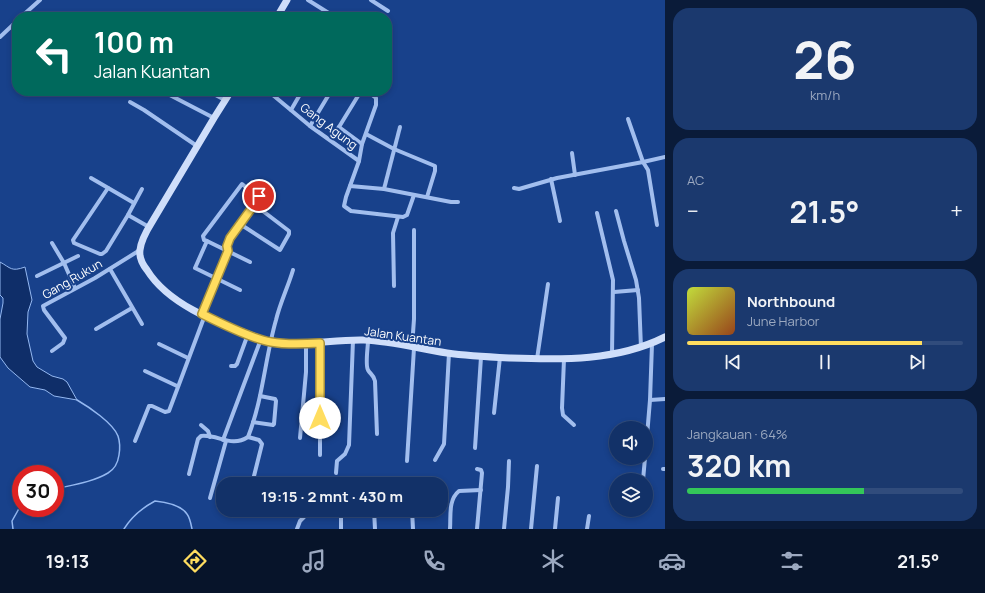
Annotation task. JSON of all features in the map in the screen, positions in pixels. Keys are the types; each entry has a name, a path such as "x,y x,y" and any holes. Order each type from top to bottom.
{"street":[{"path":"27,12 40,0"},
{"path":"280,12 287,0"},
{"path":"308,0 327,12"},
{"path":"371,0 388,11"},
{"path":"0,36 12,25"},
{"path":"172,96 214,118"},
{"path":"217,96 225,100"},
{"path":"140,250 149,227 228,96"},
{"name":"Gang Agung","path":"275,96 310,126 359,161"},
{"path":"291,110 299,96"},
{"path":"310,126 328,96"},
{"path":"336,131 358,96"},
{"path":"374,96 377,101 344,204 345,208 348,210 403,217 407,215 414,195"},
{"path":"130,102 197,146"},
{"path":"628,119 649,175 657,225"},
{"path":"339,127 362,144"},
{"path":"384,189 400,127"},
{"path":"366,134 394,149 435,166 435,171 427,197"},
{"path":"572,153 575,175"},
{"path":"514,188 519,189 551,179 643,162 665,156"},
{"path":"91,178 134,203"},
{"path":"551,179 560,221"},
{"path":"135,441 149,406 168,412 228,251 227,244 255,205 259,196 243,184 240,184 203,236 204,240 228,251 250,262"},
{"path":"350,186 384,189 451,202 458,202"},
{"path":"108,188 74,236 73,242 100,254 104,253 128,215 142,188"},
{"path":"240,224 280,250 289,234 289,231 255,205"},
{"path":"616,211 638,290 641,348"},
{"path":"598,213 611,267 614,292 612,354"},
{"path":"128,215 149,227"},
{"path":"394,286 393,233 398,217"},
{"path":"407,461 414,319 414,230"},
{"path":"207,241 195,268 240,290"},
{"path":"52,243 64,263 75,288"},
{"name":"Gang Rukun","path":"52,351 63,343 66,338 44,310 43,306 110,269 140,250"},
{"name":"Jalan Kuantan","path":"140,250 143,264 158,286 178,302 203,315 261,340 271,342 306,344 353,340 481,357 564,359 612,354 641,348 665,337"},
{"path":"37,276 78,256"},
{"path":"110,269 142,324"},
{"path":"189,474 200,437 203,435 225,440 238,441 248,436 260,396 276,319 293,270"},
{"path":"537,359 548,284"},
{"path":"614,292 638,290"},
{"path":"96,329 132,308"},
{"path":"231,366 235,366 237,364 248,334"},
{"path":"210,498 225,440 261,340"},
{"path":"336,473 337,461 345,454 349,445 353,340"},
{"path":"368,341 367,366 369,371 374,376 375,381 377,434"},
{"path":"320,343 320,455"},
{"path":"159,344 188,358"},
{"path":"300,438 306,372 306,344"},
{"path":"648,421 652,344"},
{"path":"435,460 444,444 449,353"},
{"path":"474,448 481,357"},
{"path":"494,413 500,357"},
{"path":"564,359 562,408 563,414 574,425"},
{"path":"146,371 177,386"},
{"path":"253,422 274,424 275,399 260,396"},
{"path":"650,400 665,399"},
{"path":"201,425 208,431 210,437"},
{"path":"248,436 259,440 262,444 254,477"},
{"path":"504,529 509,461"},
{"path":"531,529 537,466"},
{"path":"477,469 481,470 482,473 477,529"},
{"path":"450,529 452,500 456,493 459,491 481,490"},
{"path":"555,529 558,498"},
{"path":"587,529 588,516"},
{"path":"297,529 303,517"},
{"path":"341,517 341,529"},
{"path":"374,517 375,529"},
{"path":"412,517 413,529"}],"water":[{"path":"0,262 9,268 14,269 25,267 32,300 28,312 27,334 33,361 37,367 52,376 63,379 67,382 77,400 54,396 45,390 30,387 8,368 0,357 0,319 3,298 0,295"}],"waterway":[{"path":"64,487 96,479 108,473 116,465 119,458 120,450 118,436 115,431 100,416 77,400"},
{"path":"124,529 130,520 146,506 155,501 172,504 181,508 189,517 192,529"},
{"path":"13,529 12,521 14,517"}],"route":[{"path":"259,196 227,244 228,251 202,314 261,340 285,344 320,343 320,418"}]}
